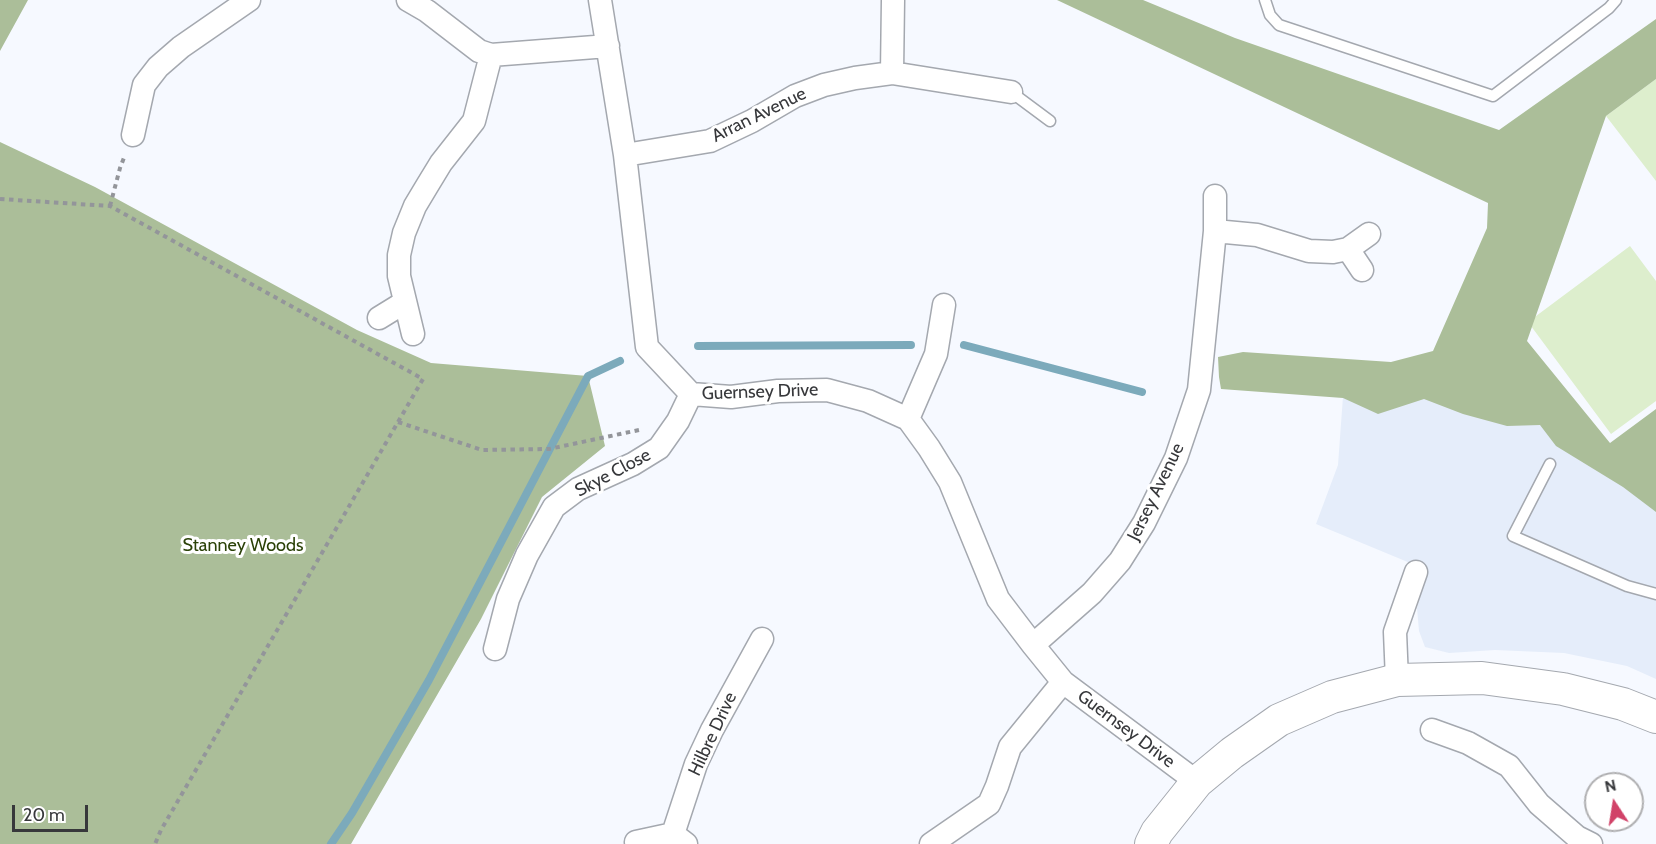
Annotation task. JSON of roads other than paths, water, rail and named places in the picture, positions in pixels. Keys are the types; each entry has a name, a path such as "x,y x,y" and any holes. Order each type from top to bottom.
{"street":[{"path":"133,135 144,85 158,67 191,40 249,0"},
{"path":"408,0 427,11 479,51 491,56 608,45"},
{"name":"Guernsey Drive","path":"600,0 625,155 647,347 691,394 731,397 778,391 826,390 868,401 908,419 950,482 998,598 1033,645 1063,682 1197,782"},
{"path":"892,74 893,0"},
{"path":"413,334 399,276 399,255 404,233 415,206 441,163 474,121 491,56"},
{"name":"Arran Avenue","path":"625,155 710,141 752,121 795,96 824,85 855,78 892,74 1011,92"},
{"name":"Jersey Avenue","path":"1033,645 1092,592 1120,561 1144,523 1176,458 1199,390 1215,231 1215,196"},
{"path":"1215,231 1257,235 1309,250 1333,252 1348,249 1369,234"},
{"path":"1348,249 1362,270"},
{"path":"379,318 405,302"},
{"path":"908,419 936,354 944,306"},
{"name":"Skye Close","path":"495,649 508,599 527,555 554,507 578,489 633,464 659,448 678,421 691,394"},
{"path":"1397,680 1395,632 1416,572"},
{"name":"Hilbre Drive","path":"636,842 679,839 696,764 762,639"},
{"path":"1151,844 1157,832 1197,782 1232,753 1279,720 1332,697 1397,680 1482,678 1563,689 1623,704 1656,717"},
{"path":"932,844 989,804 1010,747 1063,682"},
{"path":"1432,730 1468,743 1509,766 1539,804 1577,837 1591,844"}],"lane":[{"path":"1265,0 1270,15 1279,25 1493,96 1609,8 1616,0"},
{"path":"1011,92 1050,121"},
{"path":"1550,464 1513,536 1627,586 1656,594"}],"waterway":[{"path":"698,346 911,345"},
{"path":"964,345 1142,392"},
{"path":"331,844 352,813 429,680 588,376 620,361"}],"park label":[{"name":"Stanney Woods","path":"243,546"}]}
